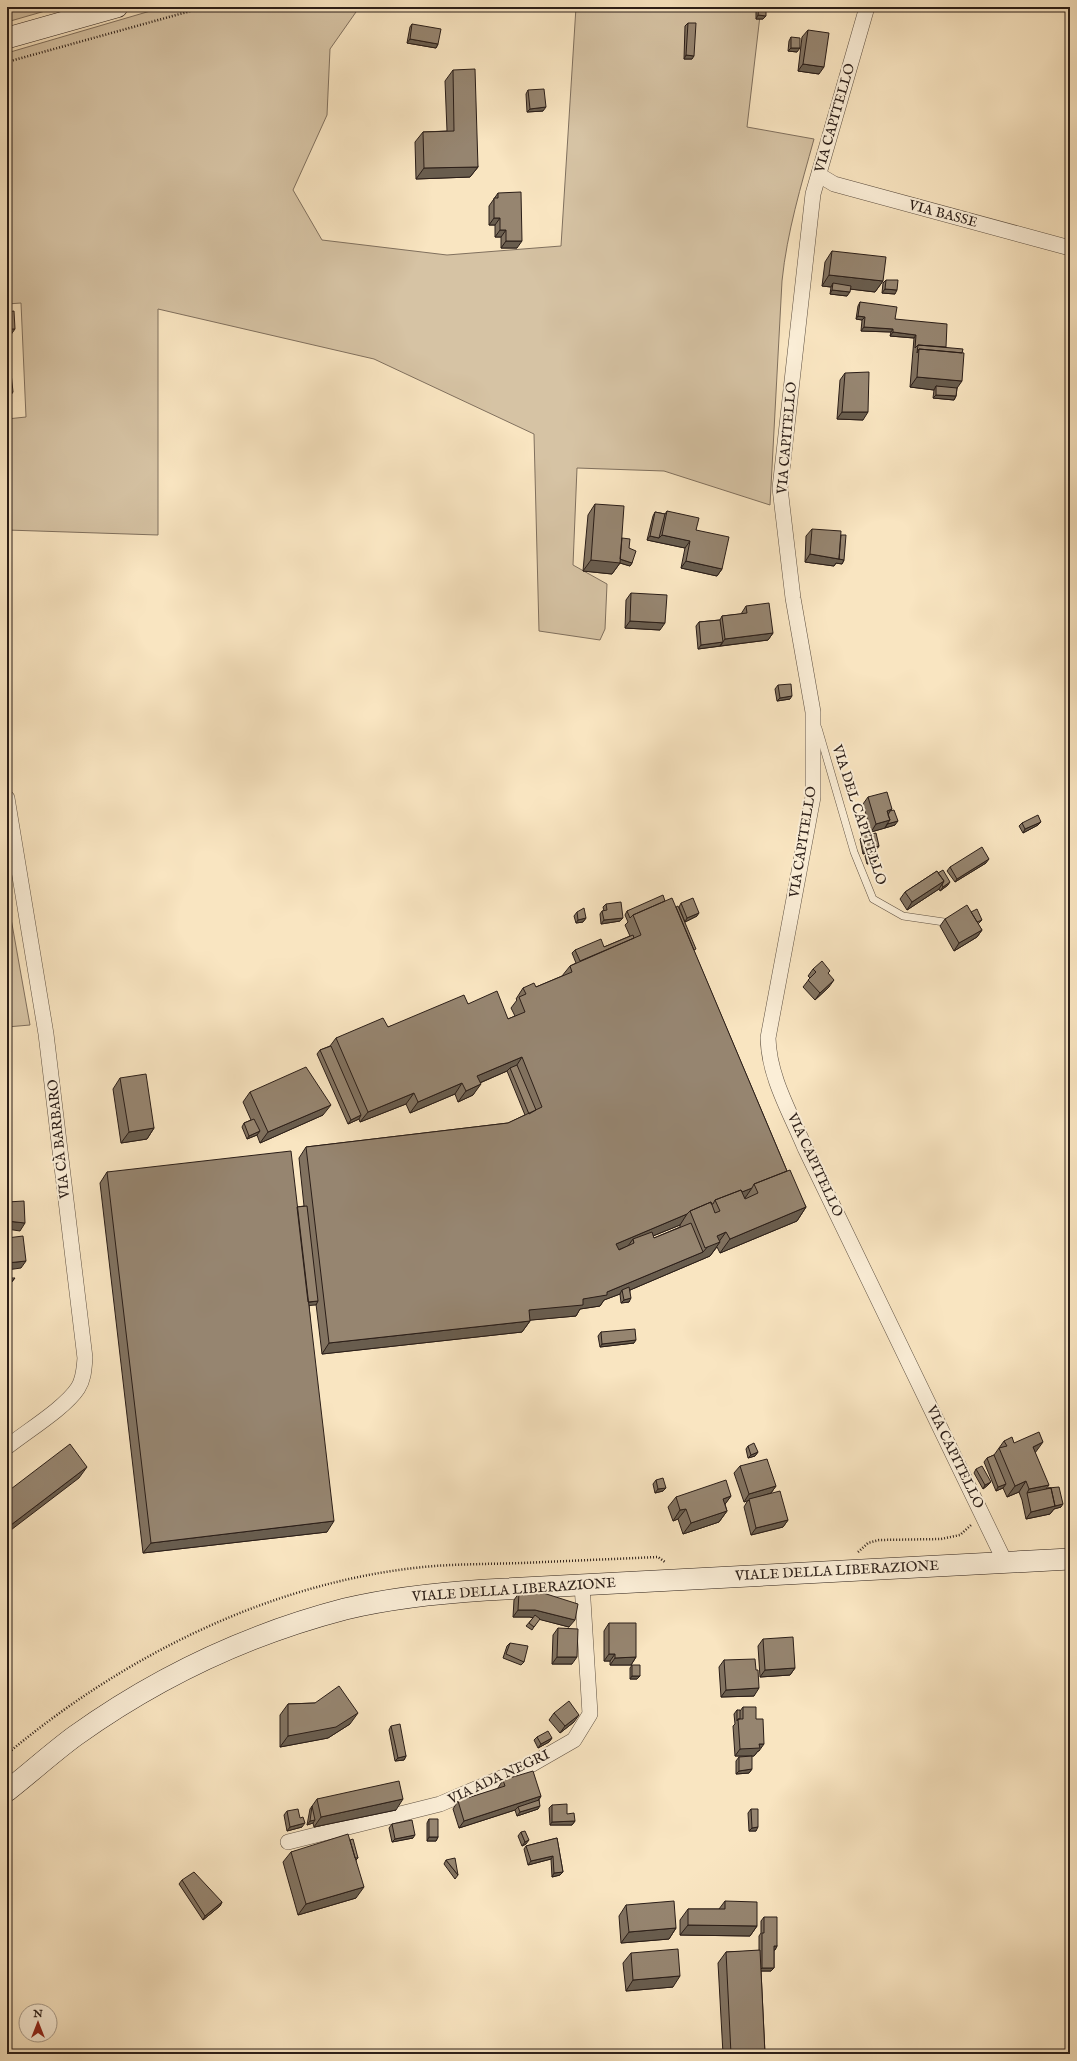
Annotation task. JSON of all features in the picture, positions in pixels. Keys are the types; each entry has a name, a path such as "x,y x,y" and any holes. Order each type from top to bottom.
{"street":[{"path":"7,38 117,7"},
{"name":"VIA CAPITELLO","path":"867,7 813,194 780,488 793,598 813,712 813,797 768,1038 769,1057 778,1087 805,1148 1005,1562"},
{"name":"VIA BASSE","path":"819,175 834,184 1070,248"},
{"name":"VIA CÀ BARBARO","path":"7,798 46,1034 85,1358 84,1374 78,1388 59,1407 7,1447"},
{"name":"VIALE DELLA LIBERAZIONE","path":"7,1791 75,1736 150,1688 217,1654 290,1626 346,1609 427,1594 582,1584 1070,1559"},
{"name":"VIA ADA NEGRI","path":"288,1842 440,1804 527,1767 574,1740 590,1714 582,1584"}],"lane":[{"name":"VIA DEL CAPITELLO","path":"813,712 854,852 873,899 903,916 944,922"}],"path":[{"path":"7,62 205,7"}],"shaded area":[{"path":"7,7 59,7 7,22"},
{"path":"164,7 357,7 356,12 330,49 327,115 293,190 322,240 447,255 561,246 576,7 761,7 747,127 814,139 799,192 784,263 770,505 664,471 577,468 573,565 607,584 605,629 600,640 539,631 534,434 374,359 158,309 158,535 7,530 7,419 26,417 21,303 7,304 7,53"},
{"path":"7,896 30,1025 7,1027"}],"building":[{"path":"759,8 766,9 766,16 758,15"},
{"path":"688,23 696,23 694,56 686,55"},
{"path":"412,24 441,29 438,44 410,39"},
{"path":"808,30 829,33 824,67 803,64"},
{"path":"791,37 800,38 800,48 791,48"},
{"path":"475,69 478,167 424,168 423,132 454,131 453,70"},
{"path":"544,89 546,107 530,109 528,90"},
{"path":"521,192 522,241 506,241 506,230 500,230 500,218 494,218 494,198 498,198 498,193"},
{"path":"832,251 886,257 883,281 829,275"},
{"path":"886,280 898,280 897,290 885,289"},
{"path":"833,283 851,286 850,292 832,290"},
{"path":"860,302 897,307 895,319 947,324 946,347 918,345 915,348 916,335 893,332 893,329 864,327 865,317 858,316"},
{"path":"14,311 15,329 7,329 7,312"},
{"path":"918,345 963,349 962,353 919,349 917,353"},
{"path":"919,349 964,353 962,381 917,377"},
{"path":"7,363 10,363 13,392 7,393"},
{"path":"869,372 868,412 842,412 845,373"},
{"path":"936,386 957,388 956,396 936,395"},
{"path":"595,504 624,506 620,563 591,560"},
{"path":"667,511 699,518 696,530 729,537 722,569 686,561 690,541 662,535"},
{"path":"655,512 665,514 659,538 650,536"},
{"path":"812,529 841,531 839,559 810,554"},
{"path":"841,535 846,535 844,560 839,559"},
{"path":"622,538 630,539 629,548 636,551 632,563 620,559"},
{"path":"631,593 667,595 665,623 630,621"},
{"path":"769,603 773,633 725,639 722,616 747,613 746,606"},
{"path":"720,620 723,642 701,645 699,622"},
{"path":"791,684 792,696 780,698 778,685"},
{"path":"887,792 892,809 887,811 890,820 876,824 868,797"},
{"path":"894,810 898,821 887,824 890,820 888,815 890,811"},
{"path":"1038,815 1041,822 1025,829 1022,823"},
{"path":"876,833 879,846 865,850 863,836"},
{"path":"982,847 989,859 957,879 950,867"},
{"path":"876,851 877,859 869,861 868,852"},
{"path":"943,870 950,882 943,887 942,885 944,881 938,873"},
{"path":"937,871 944,881 912,902 905,892"},
{"path":"663,895 665,901 633,915 630,918 627,911"},
{"path":"672,898 787,1171 754,1184 752,1188 742,1192 741,1190 715,1200 713,1204 711,1204 711,1202 690,1211 687,1214 616,1244 619,1250 634,1243 633,1239 652,1232 654,1238 691,1223 703,1252 607,1292 607,1295 583,1299 583,1305 529,1310 530,1321 329,1343 306,1147 508,1123 542,1107 522,1057 477,1076 481,1084 466,1091 462,1083 418,1102 414,1093 368,1112 336,1038 383,1018 388,1027 464,995 468,1004 497,991 508,1019 525,1012 519,997 526,994 523,988 534,983 536,987 572,972 570,966 641,935 633,915"},
{"path":"693,898 699,913 687,918 681,903"},
{"path":"621,902 623,918 604,920 602,911 607,910 606,904"},
{"path":"967,905 982,930 959,943 945,919"},
{"path":"678,906 696,949 694,950 676,907"},
{"path":"584,908 586,918 578,920 577,912"},
{"path":"977,909 982,920 977,922 971,912"},
{"path":"633,935 634,938 580,961 575,950 601,939 604,947"},
{"path":"822,961 830,971 828,973 834,980 820,993 808,980 816,972 813,969"},
{"path":"331,1046 361,1115 351,1120 320,1050"},
{"path":"7,1049 11,1075 7,1076"},
{"path":"517,1065 536,1110 529,1114 510,1068"},
{"path":"306,1067 331,1105 268,1132 250,1092"},
{"path":"146,1074 154,1128 129,1132 120,1078"},
{"path":"254,1119 260,1131 249,1136 244,1123"},
{"path":"291,1151 334,1521 151,1543 107,1172"},
{"path":"790,1170 806,1207 730,1239 726,1232 717,1236 720,1242 705,1248 690,1211 711,1202 715,1213 720,1211 715,1200 741,1190 745,1199 758,1193 754,1184"},
{"path":"24,1201 25,1223 7,1221 7,1202"},
{"path":"307,1206 318,1301 308,1302 297,1207"},
{"path":"23,1236 26,1261 7,1263 7,1238"},
{"path":"7,1278 15,1278 7,1285"},
{"path":"629,1287 631,1298 624,1300 622,1290"},
{"path":"635,1329 636,1340 602,1344 601,1332"},
{"path":"1039,1432 1043,1442 1033,1447 1049,1485 1029,1489 1026,1481 1015,1486 999,1448 1007,1446 1004,1441 1012,1437 1014,1443"},
{"path":"754,1443 758,1452 751,1455 748,1446"},
{"path":"70,1444 87,1467 7,1528 7,1492"},
{"path":"994,1455 1006,1484 998,1487 987,1458"},
{"path":"767,1459 776,1486 749,1494 740,1466"},
{"path":"982,1466 991,1482 985,1485 976,1469"},
{"path":"663,1478 666,1488 658,1489 656,1480"},
{"path":"726,1480 731,1496 723,1499 727,1511 691,1523 686,1509 680,1510 676,1497"},
{"path":"1059,1487 1063,1504 1055,1506 1051,1488 1048,1488"},
{"path":"1051,1488 1055,1506 1031,1512 1027,1493"},
{"path":"780,1491 788,1520 756,1528 749,1499"},
{"path":"540,1592 578,1604 575,1620 535,1610 518,1610 519,1593"},
{"path":"535,1615 540,1619 534,1627 529,1623"},
{"path":"609,1623 636,1623 636,1657 615,1658 615,1654 609,1654"},
{"path":"558,1628 578,1629 577,1657 557,1657"},
{"path":"793,1637 795,1668 765,1670 763,1639"},
{"path":"510,1643 528,1646 524,1662 506,1654"},
{"path":"755,1659 756,1670 758,1670 759,1688 726,1690 724,1660"},
{"path":"632,1665 640,1665 640,1676 632,1676"},
{"path":"339,1686 358,1713 336,1727 288,1736 288,1704 315,1703"},
{"path":"569,1701 579,1715 565,1726 554,1713"},
{"path":"743,1707 756,1707 756,1719 763,1719 764,1744 759,1744 760,1748 740,1749 738,1719 743,1719"},
{"path":"737,1710 740,1710 740,1719 737,1721"},
{"path":"400,1724 406,1756 398,1758 391,1726"},
{"path":"548,1731 552,1738 541,1744 537,1737"},
{"path":"752,1756 752,1769 739,1771 739,1757"},
{"path":"533,1771 541,1796 464,1821 458,1801 505,1786 503,1780"},
{"path":"399,1781 403,1799 321,1817 317,1799"},
{"path":"539,1800 540,1806 520,1812 518,1807"},
{"path":"567,1804 567,1814 574,1813 575,1821 552,1822 552,1805"},
{"path":"312,1806 315,1820 310,1821"},
{"path":"298,1809 300,1818 303,1817 305,1823 290,1827 287,1811"},
{"path":"751,1809 758,1809 758,1827 752,1828"},
{"path":"429,1819 438,1819 438,1837 429,1837"},
{"path":"412,1820 415,1835 395,1839 392,1824"},
{"path":"525,1831 529,1840 525,1842 521,1832"},
{"path":"348,1834 364,1887 306,1904 291,1852"},
{"path":"557,1838 563,1872 554,1873 553,1856 531,1861 526,1846"},
{"path":"353,1839 358,1858 355,1858 350,1840"},
{"path":"455,1858 458,1875 446,1860"},
{"path":"194,1872 222,1902 205,1916 182,1880"},
{"path":"674,1901 676,1928 629,1932 626,1905"},
{"path":"725,1901 757,1902 757,1926 688,1925 688,1909 725,1909"},
{"path":"764,1917 777,1917 777,1946 774,1946 774,1968 762,1968 762,1933 764,1933"},
{"path":"678,1949 680,1976 633,1980 631,1953"},
{"path":"760,1950 765,2054 731,2054 726,1952"}]}
